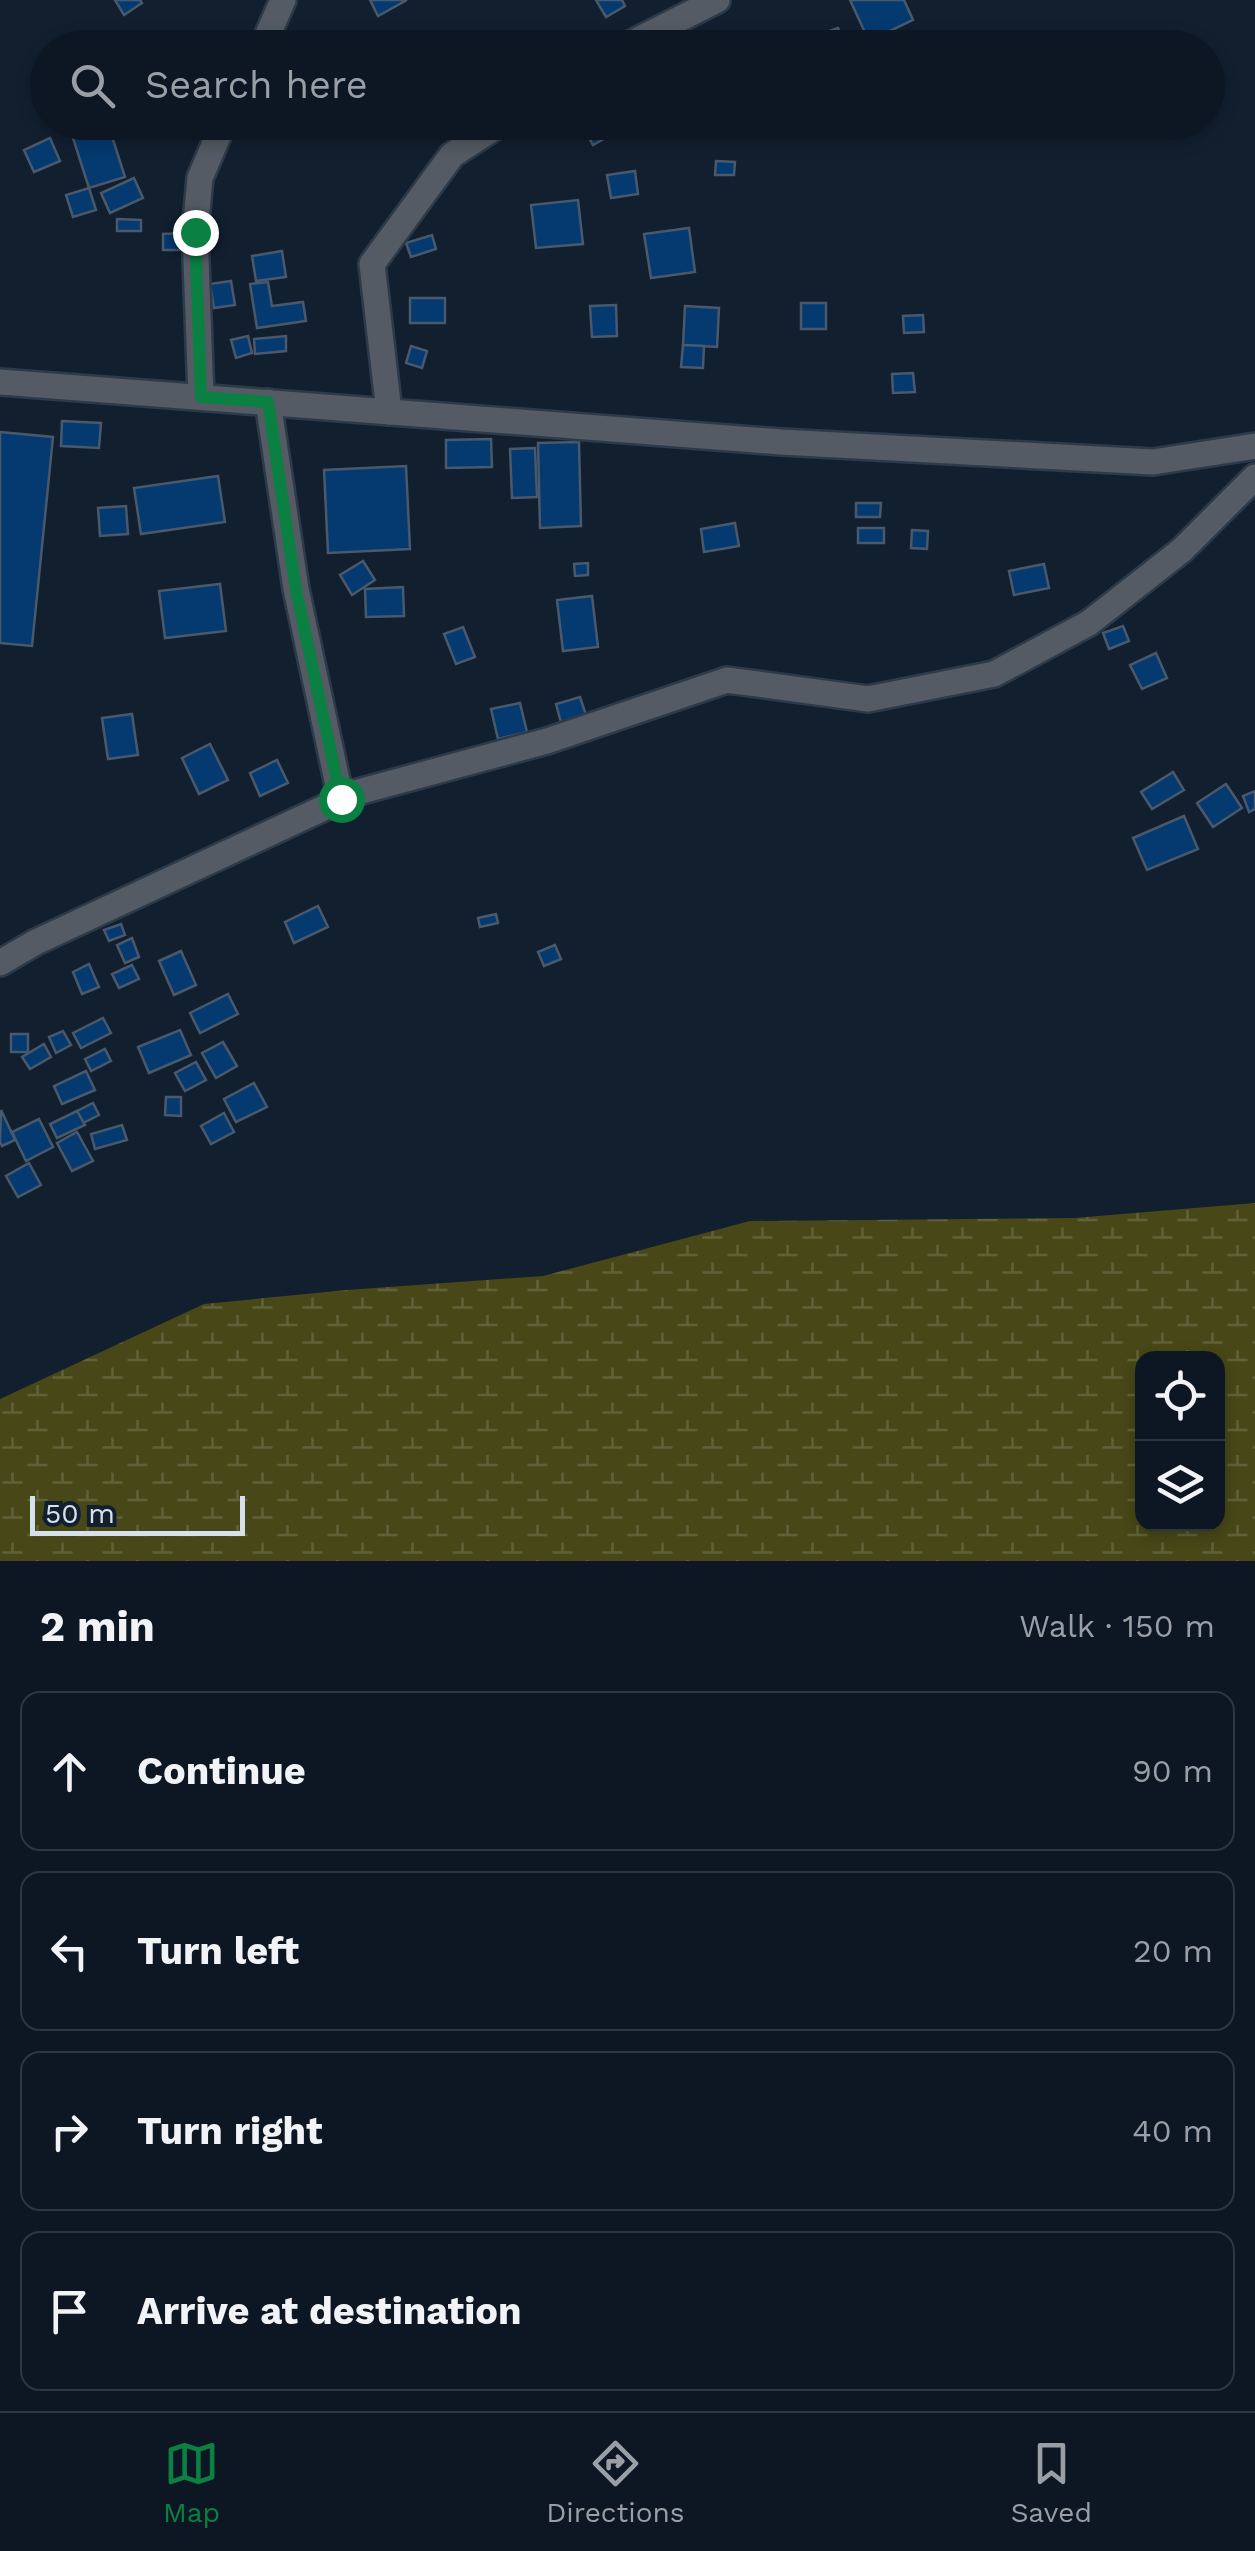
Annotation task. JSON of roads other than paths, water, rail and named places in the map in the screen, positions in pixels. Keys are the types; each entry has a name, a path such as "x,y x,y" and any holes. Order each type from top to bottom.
{"street":[{"path":"270,30 283,0"},
{"path":"658,30 717,0"},
{"path":"201,397 195,232 200,178 216,140"},
{"path":"389,412 372,264 452,155 475,140"},
{"path":"0,382 781,442 1154,462 1255,446"},
{"path":"268,402 296,590 341,799"},
{"path":"0,963 36,942 358,792 548,741 726,680 868,699 994,674 1089,623 1182,550 1255,477"}]}
